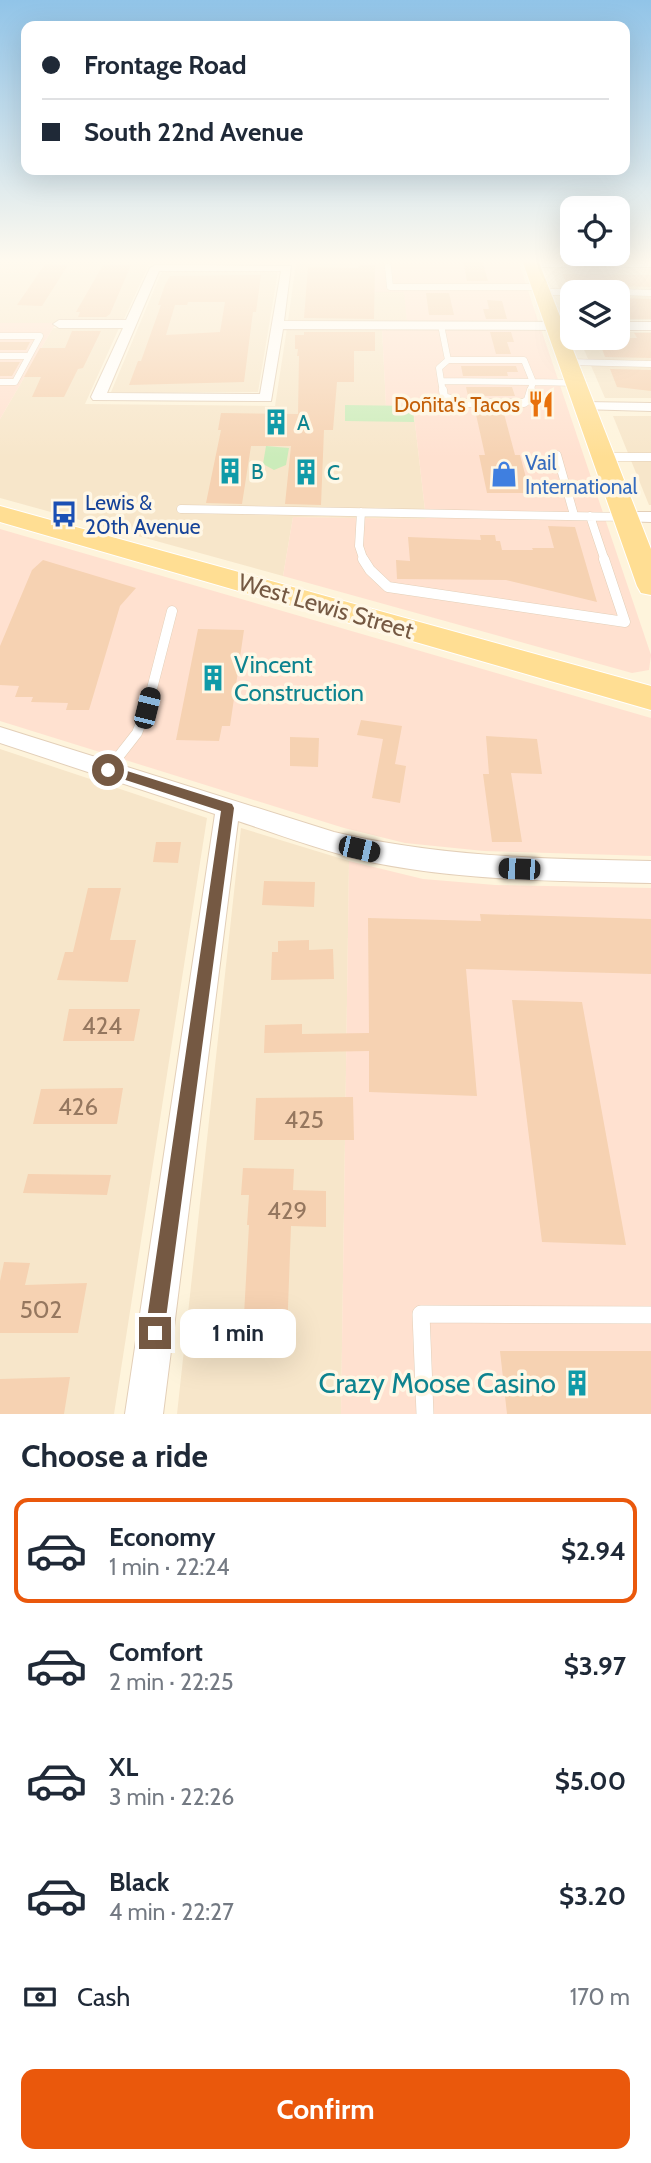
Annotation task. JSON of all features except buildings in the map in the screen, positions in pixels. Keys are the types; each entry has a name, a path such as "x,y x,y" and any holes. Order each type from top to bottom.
{"main road":[{"path":"568,350 572,373 584,407 651,586"},
{"name":"West Lewis Street","path":"0,514 651,698"}],"street":[{"path":"129,326 97,397 266,398 278,326"},
{"path":"630,326 651,326"},
{"path":"584,407 651,407"},
{"path":"625,517 651,517"},
{"path":"0,735 334,842 420,862 492,868 651,872"},
{"path":"144,1414 228,808"}],"lane":[{"path":"441,326 448,360"},
{"path":"0,336 40,336 15,382 0,382"},
{"path":"0,356 29,356"},
{"path":"448,360 524,360 533,382 528,400 524,402 464,403 444,397 441,381 439,368 448,360"},
{"path":"441,381 533,382 572,373 651,363"},
{"path":"557,455 574,515"},
{"path":"603,457 651,457"},
{"path":"181,509 625,517"},
{"path":"361,512 361,557 369,572 388,587 625,622 590,516"},
{"path":"108,770 137,733 147,708 172,611"},
{"path":"425,1414 421,1314 651,1315"}],"shaded area":[{"path":"0,326 54,326 0,419"},
{"path":"139,326 269,326 258,392 111,392"},
{"path":"53,328 119,328 85,404 275,406 287,328 382,329 386,406 413,406 426,519 293,517 283,576 0,498 0,419"},
{"path":"382,329 541,329 651,655 649,670 632,673 283,576 293,517 426,519 413,406 386,406"},
{"path":"630,332 651,332 651,398 605,398 584,350 630,350"},
{"path":"613,416 651,416 651,505 649,505"},
{"path":"0,529 651,718 651,856 484,851 405,843 344,828 0,721"},
{"path":"0,749 207,818 114,1414 0,1414"},
{"path":"241,828 349,861 341,1414 177,1414"},
{"path":"349,861 423,879 495,885 651,888 651,1414 341,1414"}],"green space":[{"path":"345,405 413,406 414,422 345,421"},
{"path":"266,446 289,448 286,465 274,470 263,464"}],"place":[{"name":"Doñita's Tacos","path":"541,404"},
{"name":"A","path":"276,422"},
{"name":"B","path":"230,471"},
{"name":"C","path":"306,472"},
{"name":"Vail International","path":"504,474"},
{"name":"Lewis & 20th Avenue","path":"64,514"},
{"name":"Vincent Construction","path":"213,678"},
{"name":"Crazy Moose Casino","path":"577,1383"}],"route":[{"path":"108,770 228,808 155,1333"}]}
